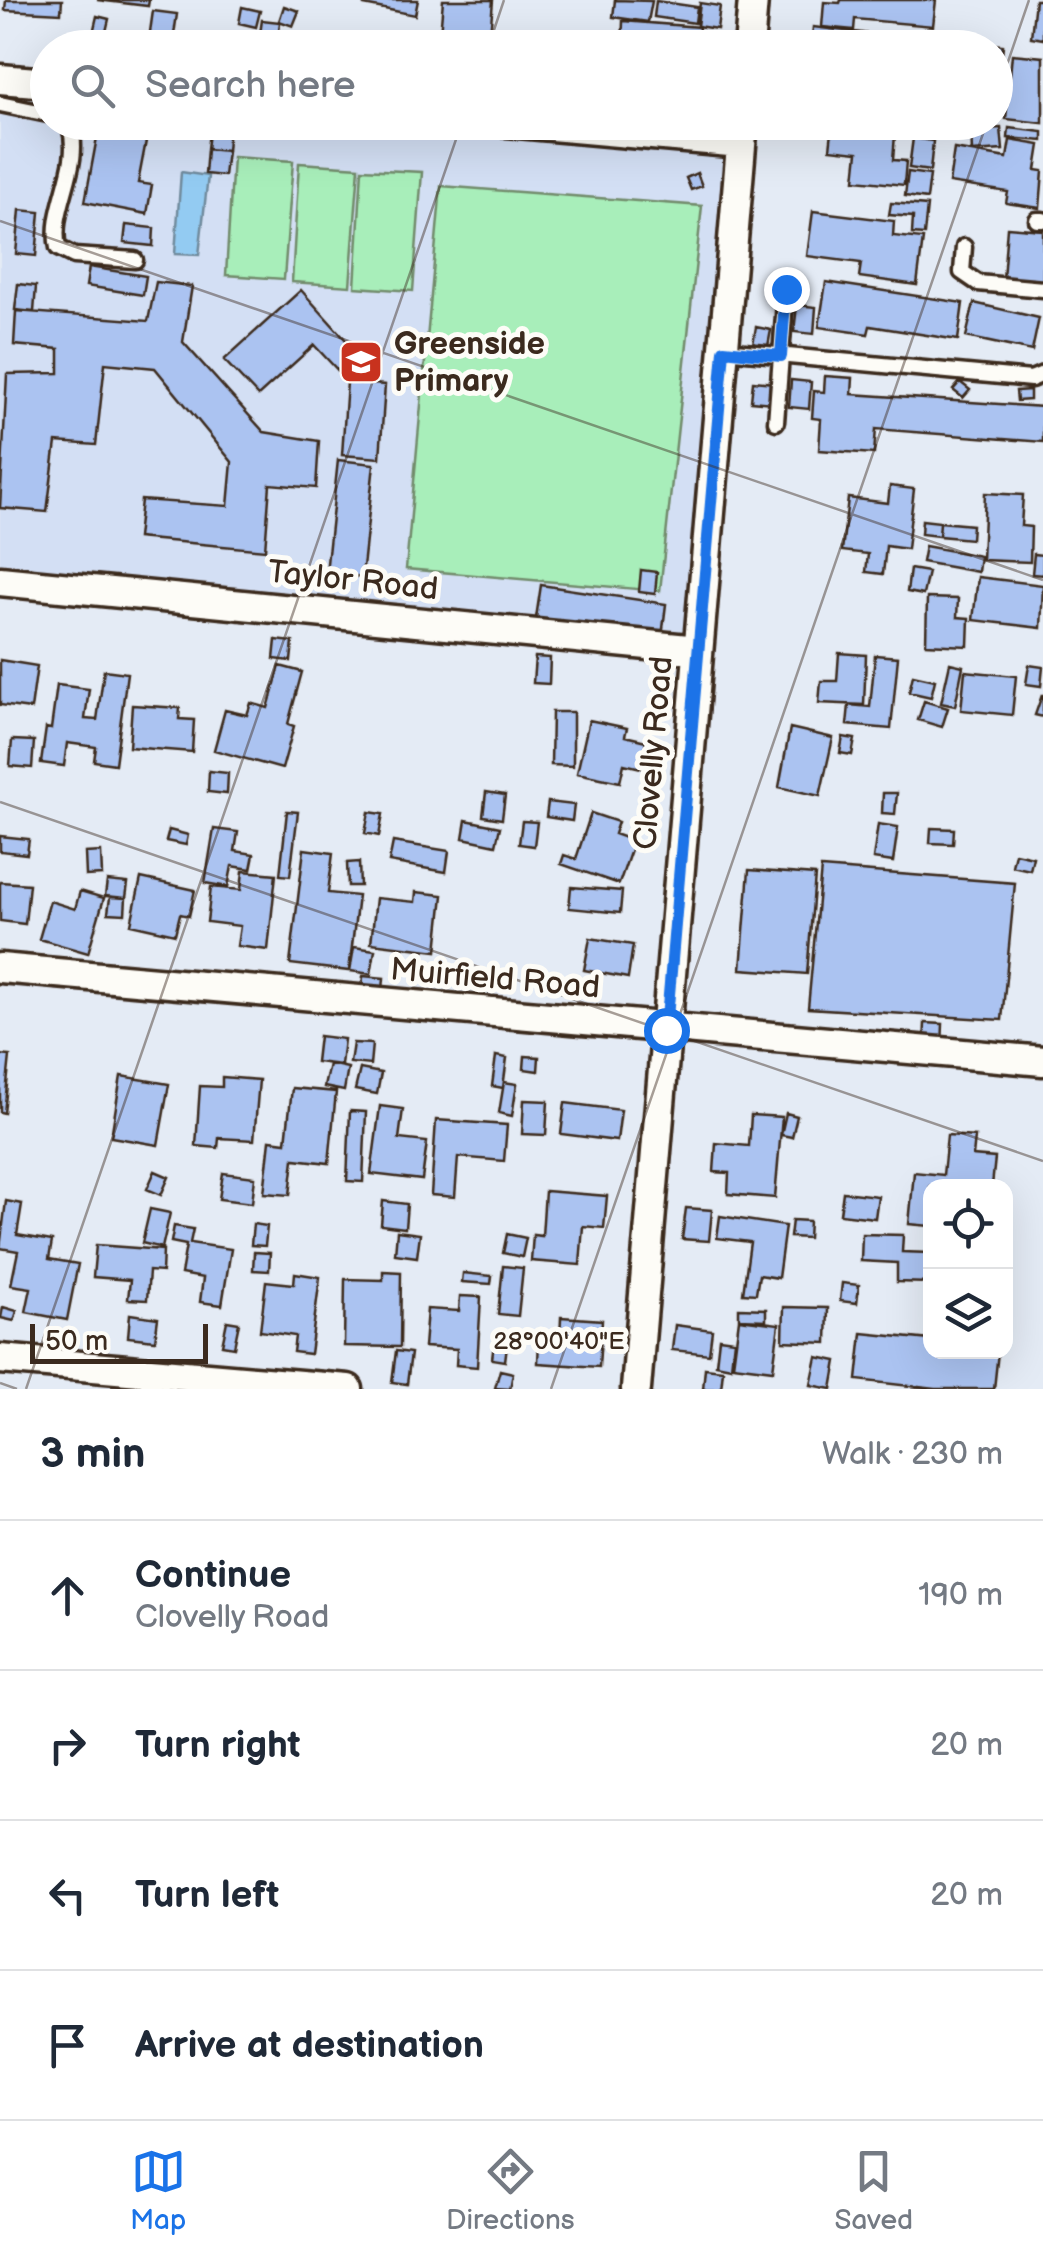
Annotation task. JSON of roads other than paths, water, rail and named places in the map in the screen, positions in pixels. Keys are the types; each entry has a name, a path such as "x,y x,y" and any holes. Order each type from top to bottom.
{"street":[{"path":"752,30 754,0"},
{"path":"0,79 30,82"},
{"name":"Clovelly Road","path":"636,1389 741,140"},
{"name":"Taylor Road","path":"0,581 698,650"},
{"name":"Muirfield Road","path":"0,968 1043,1061"},
{"path":"0,1359 348,1389"}],"lane":[{"path":"0,104 30,110"},
{"path":"72,140 58,248 74,256 135,260"},
{"path":"964,247 962,272 969,279 1043,290"},
{"path":"776,422 786,289"},
{"path":"724,350 1031,379 1043,374"}],"water":[{"path":"181,172 208,176 199,255 175,254"}],"place":[{"name":"Greenside Primary","path":"361,362"}]}
